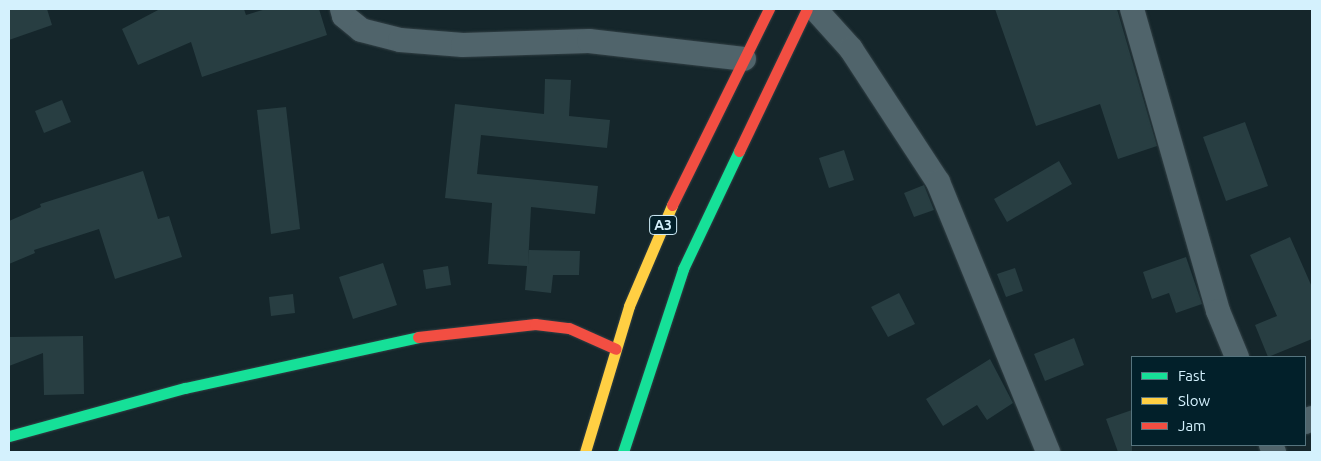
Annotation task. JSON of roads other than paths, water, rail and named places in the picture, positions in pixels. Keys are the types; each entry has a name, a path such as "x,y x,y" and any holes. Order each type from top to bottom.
{"main road":[{"name":"A3","path":"585,452 629,306 677,193 769,9"},
{"name":"A3","path":"623,452 683,269 807,9"},
{"path":"9,436 185,388 430,334 536,324 569,328 616,349"}],"street":[{"path":"342,9 344,16 360,30 400,40 463,45 589,41 744,59"},
{"path":"815,9 851,49 938,182 1048,452"},
{"path":"1132,9 1218,311 1237,356"}]}
